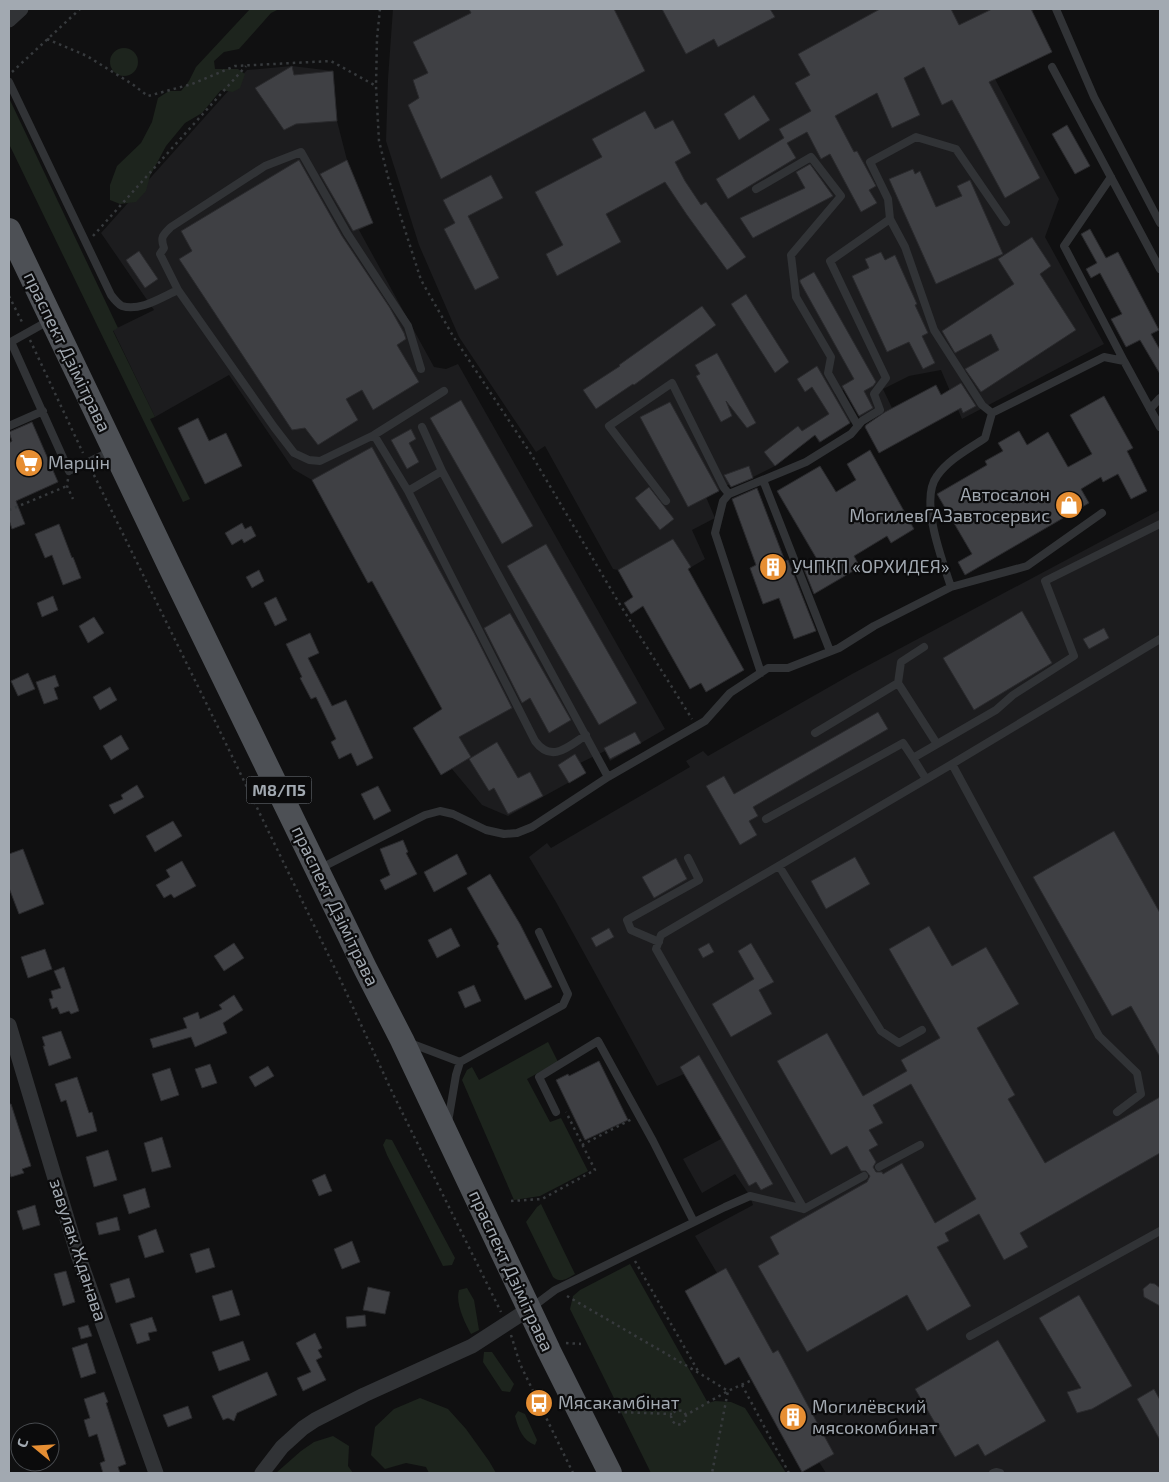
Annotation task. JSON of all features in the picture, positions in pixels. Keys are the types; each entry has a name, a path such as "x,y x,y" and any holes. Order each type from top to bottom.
{"main road":[{"name":"праспект Дзімітрава","path":"9,230 317,870 402,1040 529,1309 610,1473"}],"street":[{"path":"9,20 21,9"},
{"name":"завулак Жданава","path":"9,1025 77,1252 156,1473"},
{"path":"262,1473 282,1447 315,1420 364,1394 472,1346 529,1309"}],"lane":[{"path":"1056,9 1094,97 1160,223"},
{"path":"1052,67 1160,269"},
{"path":"9,82 111,296 120,306 133,308 150,303 178,290"},
{"path":"992,413 982,405 934,330 905,247 890,220 888,199 870,162 916,137 956,148 1006,222"},
{"path":"421,369 408,326 347,233 301,152 265,166 171,227 163,235 161,241 164,248 160,254 178,290 294,453 309,460 320,461 374,435 444,391"},
{"path":"756,189 811,156 841,196 791,255 796,297 831,357 828,372 858,426"},
{"path":"1111,177 1064,246 1160,427"},
{"path":"761,673 716,533 723,501 729,494 806,462 851,434 862,421 880,410 874,394 886,378 830,261 890,220"},
{"path":"52,319 10,343 43,410 69,471 114,450"},
{"path":"951,587 933,531 930,498 936,477 962,453 985,438 992,413 1104,357 1124,361"},
{"path":"666,501 609,426 672,383 724,488 729,494"},
{"path":"1150,409 1160,398"},
{"path":"10,423 43,410"},
{"path":"422,427 442,471 608,777"},
{"path":"374,435 408,491 535,741 540,748 549,752 558,752 586,735"},
{"path":"408,491 442,471"},
{"path":"763,480 830,652"},
{"path":"317,870 425,815 440,811 453,814 486,830 504,834 518,833 532,827 608,777 704,721 730,693 768,668 788,668 830,652 874,626 951,587 1027,566 1102,513"},
{"path":"913,758 996,710 1012,695 1074,656 1046,581 1160,524"},
{"path":"804,1209 656,949 661,935 1160,639"},
{"path":"924,647 901,662 898,683 937,744"},
{"path":"815,733 898,683"},
{"path":"766,819 903,743 926,779"},
{"path":"952,764 1099,1036 1136,1073 1141,1094 1117,1112"},
{"path":"658,942 631,930 626,920 699,880 688,858"},
{"path":"779,866 880,1031 899,1044 922,1030"},
{"path":"446,1134 460,1062 563,1006 568,994 539,932"},
{"path":"402,1040 460,1062"},
{"path":"556,1112 540,1077 598,1041 694,1222"},
{"path":"879,1167 920,1145"},
{"path":"529,1309 555,1290 750,1196 804,1209 864,1176"},
{"path":"970,1336 1160,1231"},
{"path":"993,1473 1000,1473"}],"path":[{"path":"9,75 80,9"},
{"path":"380,9 376,86 379,142 388,177 421,280 453,336 531,454 619,603 696,726"},
{"path":"47,40 88,56 148,96 192,84 234,66 331,61 376,86"},
{"path":"86,244 246,66"},
{"path":"9,296 88,463 302,900 393,1094 507,1323 520,1364 573,1473"},
{"path":"69,471 67,486 73,499"},
{"path":"9,510 67,486"},
{"path":"511,1201 542,1199 595,1170 565,1109 556,1112"},
{"path":"582,1145 639,1116"},
{"path":"630,1254 699,1373"},
{"path":"563,1297 568,1295 728,1391"},
{"path":"566,1343 581,1344"},
{"path":"672,1414 672,1421 678,1425 684,1423 686,1415 728,1391 752,1380"},
{"path":"742,1385 789,1473"},
{"path":"712,1473 728,1391"},
{"path":"618,1412 672,1414 676,1410 681,1410 686,1415"}],"shaded area":[{"path":"250,9 279,9 271,13 239,49 224,52 214,61 215,69 238,69 245,74 240,88 233,92 221,90 202,113 185,123 166,146 150,176 146,191 136,202 120,204 110,200 110,185 117,166 141,143 152,122 158,98 169,91 181,91 196,67"},
{"path":"393,9 1036,9 1032,11 1052,52 995,79 1059,199 1045,237 1104,344 962,419 941,370 909,376 883,389 892,408 863,424 845,389 835,394 852,421 819,443 810,427 803,432 809,440 775,466 753,477 730,484 706,497 715,518 692,530 705,559 688,569 744,670 706,692 701,683 690,689 643,606 631,614 624,603 633,597 618,570 613,569 545,446 536,452 459,337 419,245 386,141"},
{"path":"124,48 134,52 138,62 134,72 124,76 114,72 110,62 114,52"},
{"path":"292,66 333,71 337,121 347,160 373,223 359,230 434,367 446,369 458,364 665,729 610,761 605,751 580,763 586,773 508,816 482,805 452,769 441,775 413,728 442,709 372,581 368,583 312,480 293,469 229,375 155,417 113,330 154,310 101,233 247,70"},
{"path":"9,98 118,328 113,331 155,417 150,419 190,499 183,502 9,144"},
{"path":"1160,510 1160,1473 826,1473 819,1462 802,1472 740,1357 725,1365 685,1291 717,1273 695,1236 753,1205 750,1196 735,1174 702,1193 683,1159 721,1139 684,1074 657,1086 556,902 529,857 547,843 551,848 690,767 686,761 703,751 708,756 852,674"},
{"path":"548,1042 558,1062 527,1079 550,1122 561,1118 588,1171 540,1196 514,1200 462,1080 467,1070 472,1067 479,1080"},
{"path":"386,1139 392,1140 455,1258 452,1265 443,1266 387,1155 383,1145"},
{"path":"541,1204 575,1274 564,1280 553,1277 526,1222"},
{"path":"630,1264 708,1403 715,1401 731,1402 745,1408 786,1473 651,1473 570,1309 573,1296 580,1290"},
{"path":"467,1288 474,1300 479,1330 471,1334 461,1313 458,1301 459,1290"},
{"path":"484,1352 492,1352 514,1384 510,1392 502,1391 483,1362"},
{"path":"420,1398 448,1409 466,1429 496,1473 429,1473 426,1467 406,1463 385,1469 371,1455 375,1427 394,1409"},
{"path":"518,1411 525,1414 537,1440 535,1445 524,1437 519,1429 515,1416"},
{"path":"333,1436 349,1446 348,1466 353,1473 276,1473 314,1442"}],"building":[{"path":"469,9 614,9 645,71 441,179 408,105 419,98 413,80 428,73 413,42 471,13"},
{"path":"662,9 770,9 775,17 718,47 714,39 686,54"},
{"path":"880,9 951,9 959,25 992,9 1031,9 1052,52 989,82 1040,178 1005,198 952,100 942,105 924,67 904,78 920,115 892,128 877,93 835,116 854,152 857,151 876,186 869,190 877,203 861,212 830,154 821,159 807,132 787,143 796,158 728,199 716,179 784,138 779,129 811,111 795,83 810,75 798,54"},
{"path":"292,66 294,75 333,71 337,121 296,124 284,130 255,88"},
{"path":"754,95 770,120 739,140 724,114"},
{"path":"645,111 655,129 673,120 691,153 675,162 685,181 701,205 706,202 746,257 727,270 665,182 606,214 621,242 557,276 546,254 563,245 535,192 602,157 592,139"},
{"path":"1067,125 1090,166 1075,174 1052,134"},
{"path":"299,160 342,236 390,308 404,333 406,339 397,345 419,382 373,410 362,390 346,399 358,420 318,445 305,428 292,430 179,259 192,251 181,231"},
{"path":"347,160 373,223 353,231 320,174"},
{"path":"810,164 833,196 753,238 740,218 805,188 796,172"},
{"path":"913,169 915,174 920,171 936,207 962,196 957,186 970,180 1003,254 936,284 889,179"},
{"path":"491,175 503,198 468,216 499,278 475,290 444,229 455,223 443,200"},
{"path":"1090,229 1106,258 1118,252 1159,330 1151,334 1160,350 1160,374 1140,340 1126,347 1111,319 1122,314 1100,273 1091,278 1086,269 1097,263 1081,234"},
{"path":"1032,237 1051,266 1040,274 1076,330 981,392 965,369 999,350 991,334 955,353 942,331 1014,284 998,259"},
{"path":"139,251 158,279 145,288 126,260"},
{"path":"881,252 885,260 895,255 928,333 922,336 935,363 923,369 909,342 887,352 852,276 869,268 865,259"},
{"path":"814,272 876,382 864,391 873,408 859,416 842,386 854,379 800,282 800,280"},
{"path":"746,294 789,362 775,373 731,304"},
{"path":"702,306 716,325 634,385 596,409 583,390 620,366"},
{"path":"717,353 756,423 747,428 726,401 732,416 721,422 696,376 700,374 695,365"},
{"path":"817,366 850,423 820,442 815,435 775,466 764,452 798,426 802,431 829,414 812,387 805,392 797,379"},
{"path":"961,383 976,406 963,413 961,408 879,453 865,427 866,425 885,412 936,385 941,395"},
{"path":"1104,396 1133,448 1127,451 1147,491 1131,499 1118,474 1103,482 1101,477 1081,489 1089,503 965,575 958,562 972,554 937,494 987,465 985,461 1003,451 998,443 1019,431 1027,445 1048,432 1068,467 1092,454 1070,415"},
{"path":"461,400 533,526 502,544 430,418"},
{"path":"670,402 719,491 688,507 640,417"},
{"path":"198,418 209,441 226,433 242,466 205,484 178,428"},
{"name":"Марцін","path":"32,422 58,482 16,501 25,524 12,529 9,520 9,443 12,441 9,432"},
{"path":"411,429 416,439 409,443 419,462 407,469 391,440"},
{"path":"372,447 474,633 512,708 459,737 471,757 441,775 413,728 442,709 372,581 368,583 312,480"},
{"path":"870,450 914,529 891,543 887,536 854,556 860,567 814,594 804,569 818,561 777,491 820,466 836,492 856,480 847,464"},
{"path":"749,466 753,478 731,487 724,475"},
{"path":"649,487 674,519 660,530 635,498"},
{"name":"УЧПКП «ОРХИДЕЯ»","path":"757,488 785,561 788,560 816,631 794,639 779,598 763,604 750,568 756,565 732,499"},
{"path":"242,523 245,529 251,526 256,536 244,543 242,539 232,545 225,533"},
{"path":"59,524 81,578 63,585 52,555 45,558 35,534"},
{"path":"673,539 691,567 688,569 744,670 706,692 701,683 690,689 643,606 631,614 624,603 633,597 618,570"},
{"path":"546,544 637,703 599,725 507,566"},
{"path":"259,570 264,581 252,588 246,577"},
{"path":"53,596 58,610 42,617 37,603"},
{"path":"276,597 287,620 275,626 264,603"},
{"path":"1022,611 1052,663 974,710 943,658"},
{"path":"510,613 571,720 549,733 530,698 522,703 484,628"},
{"path":"94,617 104,633 88,643 79,626"},
{"path":"1104,628 1109,638 1089,649 1083,639"},
{"path":"310,633 319,653 308,658 332,706 346,700 373,758 357,766 351,753 339,759 331,742 336,739 316,697 311,699 286,644"},
{"path":"28,673 35,689 18,696 11,681"},
{"path":"55,675 59,686 54,688 58,699 44,704 36,682"},
{"path":"110,687 117,700 100,710 93,697"},
{"path":"878,712 888,729 753,807 758,816 749,821 757,835 740,845 706,786 724,776 734,794"},
{"path":"635,732 641,743 610,759 604,748"},
{"path":"121,735 129,749 111,760 103,746"},
{"path":"497,742 518,778 530,772 543,796 508,814 494,788 489,791 469,759"},
{"path":"575,754 586,773 569,783 558,765"},
{"path":"137,785 144,797 114,814 109,805 123,799 121,795"},
{"path":"378,786 391,811 374,820 361,794"},
{"path":"173,821 182,836 155,852 146,836"},
{"path":"1114,831 1160,913 1160,1057 1131,1006 1112,1016 1033,877"},
{"path":"403,840 408,852 406,853 417,874 385,890 380,880 390,875 380,849"},
{"path":"23,849 44,904 19,914 9,888 9,854"},
{"path":"457,854 467,874 434,892 424,872"},
{"path":"855,857 870,884 826,909 811,881"},
{"path":"676,858 687,879 654,898 642,877"},
{"path":"182,861 196,886 174,898 171,894 164,898 156,885 170,877 166,870"},
{"path":"490,874 520,924 552,987 525,1000 497,946 499,944 467,888"},
{"path":"929,926 952,966 986,947 1019,1004 977,1028 1015,1095 1008,1099 1045,1163 1160,1097 1160,1153 1020,1233 1028,1247 1004,1260 979,1214 945,1233 949,1241 937,1247 971,1306 927,1331 907,1295 807,1352 758,1266 779,1254 770,1237 867,1182 870,1176 866,1171 861,1171 847,1146 831,1155 777,1061 827,1033 863,1096 907,1071 901,1060 940,1038 889,949","holes":["911,1084 976,1199 935,1223 902,1163 883,1174 882,1172 876,1172 873,1167 876,1162 869,1150 878,1145 869,1130 883,1123 873,1105"]},
{"path":"451,928 460,946 437,958 428,940"},
{"path":"609,928 614,937 596,947 591,938"},
{"path":"234,943 244,958 224,971 214,956"},
{"path":"709,943 714,952 703,958 698,949"},
{"path":"751,943 774,982 759,990 772,1014 731,1037 712,1004 754,979 738,951"},
{"path":"45,949 52,969 28,978 21,957"},
{"path":"64,967 79,1011 71,1014 69,1011 60,1014 57,1007 52,1009 49,999 53,998 51,991 61,988 54,971"},
{"path":"474,985 481,1001 465,1008 458,992"},
{"path":"234,995 243,1010 223,1023 227,1033 195,1047 191,1037 153,1048 150,1039 187,1028 183,1018 198,1012 200,1019 222,1009 219,1005"},
{"path":"61,1031 71,1058 49,1066 42,1037"},
{"path":"699,1055 773,1184 761,1190 756,1182 749,1186 680,1067"},
{"path":"599,1061 628,1120 585,1140 556,1080 568,1074 569,1076"},
{"path":"210,1064 217,1083 202,1088 195,1069"},
{"path":"268,1066 274,1076 255,1087 249,1077"},
{"path":"170,1068 179,1095 161,1101 152,1074"},
{"path":"77,1077 89,1113 92,1112 97,1131 77,1137 66,1100 61,1102 55,1084"},
{"path":"9,1104 11,1104 31,1166 22,1169 24,1173 11,1177 9,1171"},
{"path":"162,1137 171,1167 152,1172 144,1143"},
{"path":"108,1150 117,1180 94,1187 86,1157"},
{"path":"325,1174 332,1191 319,1196 312,1180"},
{"path":"145,1188 150,1207 129,1214 123,1195"},
{"path":"35,1205 40,1225 23,1230 17,1211"},
{"path":"117,1217 120,1230 99,1235 96,1223"},
{"path":"156,1229 164,1252 145,1258 138,1236"},
{"path":"352,1241 360,1262 342,1269 334,1249"},
{"path":"209,1248 215,1267 196,1273 190,1254"},
{"path":"726,1268 773,1353 778,1350 834,1454 802,1472 739,1357 725,1365 685,1291"},
{"path":"66,1271 75,1302 63,1306 54,1274"},
{"path":"129,1278 135,1297 116,1303 110,1284"},
{"path":"1150,1283 1160,1288 1160,1306 1144,1297 1143,1289"},
{"path":"368,1287 390,1292 385,1314 363,1310"},
{"path":"232,1290 240,1315 220,1321 212,1296"},
{"path":"1079,1295 1132,1386 1092,1409 1077,1413 1067,1392 1081,1388 1039,1318"},
{"path":"365,1315 366,1326 347,1328 346,1317"},
{"path":"152,1317 157,1331 148,1333 150,1340 137,1344 130,1324"},
{"path":"88,1325 92,1336 81,1339 78,1328"},
{"path":"315,1333 322,1348 318,1350 322,1357 316,1360 326,1380 303,1391 297,1378 311,1372 296,1343"},
{"path":"998,1340 1046,1421 985,1456 978,1444 955,1457 915,1389"},
{"path":"243,1341 250,1360 219,1371 212,1352"},
{"path":"87,1343 96,1373 81,1378 72,1348"},
{"path":"267,1372 277,1395 237,1413 234,1421 228,1418 223,1420 212,1396"},
{"path":"1154,1389 1160,1400 1160,1440 1137,1399"},
{"path":"104,1392 126,1464 118,1467 120,1473 103,1473 100,1463 105,1461 97,1434 89,1437 84,1420 90,1418 84,1399"},
{"path":"188,1406 192,1418 168,1427 163,1415"}],"place":[{"name":"Марцін","path":"29,463"},
{"name":"Автосалон МогилевГАЗавтосервис","path":"1069,505"},
{"name":"УЧПКП «ОРХИДЕЯ»","path":"773,567"},
{"name":"Мясакамбінат","path":"539,1403"},
{"name":"Могилёвский мясокомбинат","path":"793,1417"}]}
